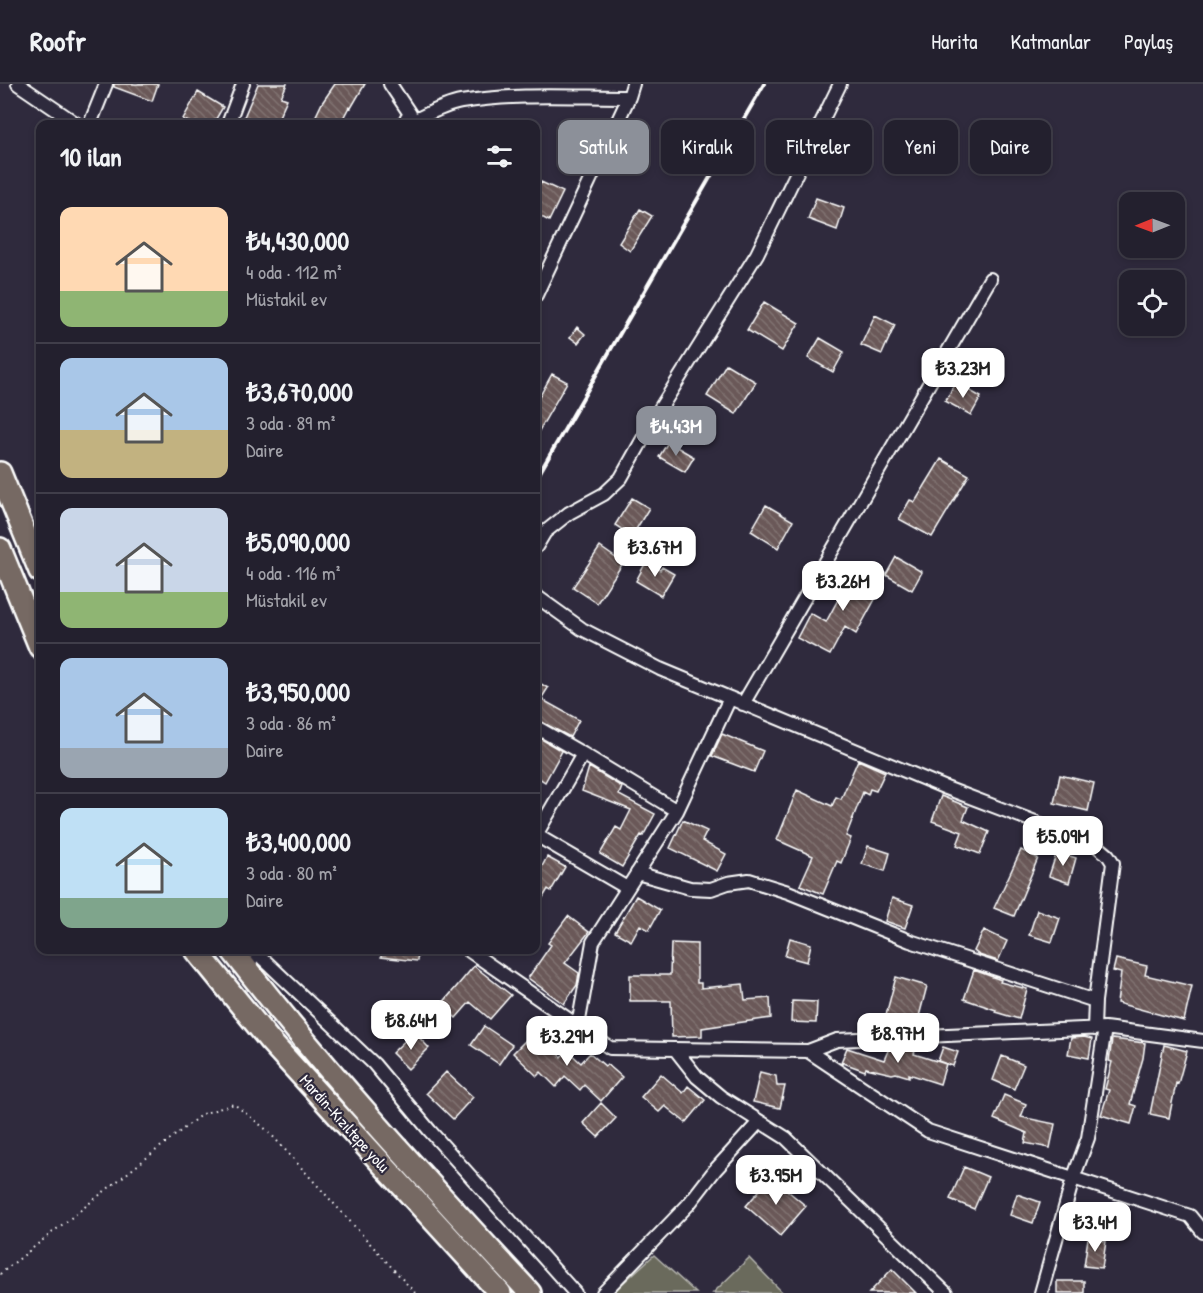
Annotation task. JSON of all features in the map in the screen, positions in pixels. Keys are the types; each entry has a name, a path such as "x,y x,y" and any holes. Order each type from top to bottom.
{"highway":[{"path":"0,473 36,561"},
{"path":"0,549 36,637"},
{"name":"Mardin-Kızıltepe yolu","path":"199,954 270,1041 500,1293"},
{"name":"Mardin-Kızıltepe yolu","path":"257,957 287,1022 363,1111 530,1293"}],"street":[{"path":"18,84 71,120"},
{"path":"92,120 106,84"},
{"path":"230,120 243,84"},
{"path":"390,84 409,120"},
{"path":"540,286 633,84"},
{"path":"540,540 545,532 569,513 604,494 621,478 658,412 757,254 840,84"},
{"path":"412,120 459,102 525,98 629,97"},
{"path":"743,704 990,279"},
{"path":"540,599 582,629 660,669 946,788 1096,845 1108,855 1113,863 1095,1001 1100,1029 1088,1138 1073,1179 1041,1293"},
{"path":"578,1026 593,942 677,811 730,698"},
{"path":"540,729 677,811"},
{"path":"540,828 583,754"},
{"path":"540,837 627,888"},
{"path":"637,873 690,888 711,889 728,883 749,880 788,892 910,941 1095,1001"},
{"path":"474,954 610,1048 808,1051 837,1040 1100,1029 1203,1041"},
{"path":"257,957 374,1064 430,1131 575,1293"},
{"path":"675,1049 697,1077 721,1097 786,1138 946,1293"},
{"path":"808,1051 928,1131 1190,1216 1203,1232"},
{"path":"603,1293 688,1205 715,1170 759,1122"}],"path":[{"path":"0,1274 202,1114 234,1104 268,1131 414,1293"}],"green space":[{"path":"654,1255 696,1293 612,1293"},
{"path":"749,1258 783,1293 713,1293"}],"building":[{"path":"114,84 158,84 152,101 114,87"},
{"path":"258,84 287,84 281,97 287,99 277,120 243,120"},
{"path":"335,84 365,84 342,120 314,120"},
{"path":"198,92 223,107 215,120 183,119"},
{"path":"541,182 563,192 549,221 540,216"},
{"path":"816,198 844,208 837,230 808,219"},
{"path":"640,209 652,216 630,251 619,243"},
{"path":"764,302 799,323 782,351 747,330"},
{"path":"875,315 895,325 882,354 861,345"},
{"path":"577,327 585,334 578,343 570,337"},
{"path":"820,338 844,352 833,372 808,358"},
{"path":"726,364 756,382 736,414 707,396"},
{"path":"552,374 567,382 540,429 540,396"},
{"path":"956,383 981,397 971,415 945,401"},
{"path":"668,442 694,457 685,472 659,457"},
{"path":"941,459 969,475 932,537 899,519 910,500 915,502"},
{"path":"632,498 649,508 632,536 615,525"},
{"path":"766,505 793,521 778,548 751,531"},
{"path":"600,547 623,563 597,603 573,587"},
{"path":"896,557 922,572 912,590 886,575"},
{"path":"646,562 660,570 662,567 674,574 661,596 636,581"},
{"path":"856,566 885,581 856,634 845,627 830,655 797,638 810,613 826,622"},
{"path":"540,683 548,688 541,699 579,720 570,737 540,721"},
{"path":"722,734 763,751 754,772 712,756"},
{"path":"540,738 562,751 545,782 540,779"},
{"path":"858,760 885,772 876,791 870,789 868,795 863,792 846,836 851,838 841,863 837,861 823,894 800,885 813,856 777,840 797,790 832,806 836,797 841,799"},
{"path":"589,767 622,787 619,795 655,814 622,867 600,854 616,827 621,830 631,810 582,791"},
{"path":"1060,775 1094,783 1088,811 1054,803"},
{"path":"941,796 968,807 963,820 989,832 980,854 957,845 962,832 932,821"},
{"path":"683,820 707,831 702,841 726,854 717,871 670,848"},
{"path":"868,846 890,853 885,871 862,864"},
{"path":"1021,850 1038,858 1014,916 994,908"},
{"path":"1057,852 1076,858 1069,883 1049,876"},
{"path":"547,857 565,867 551,891 548,889 540,902 540,870"},
{"path":"636,896 660,910 649,930 640,925 631,941 615,932"},
{"path":"892,898 913,905 905,928 885,921"},
{"path":"1037,910 1060,918 1052,942 1029,935"},
{"path":"568,916 589,932 565,963 579,973 577,985 564,1004 528,978 551,945 548,943"},
{"path":"984,930 1007,941 998,961 974,951"},
{"path":"790,938 811,944 807,962 785,956"},
{"path":"671,943 697,944 697,983 701,983 701,988 743,984 745,1000 770,998 771,1018 702,1028 702,1036 672,1037 671,1001 630,1001 630,975 670,975"},
{"path":"381,954 418,954 417,961 381,957"},
{"path":"1116,959 1147,966 1145,975 1192,986 1184,1021 1117,1003 1121,973 1113,971"},
{"path":"474,966 511,995 490,1019 470,1002 456,1018 441,1005"},
{"path":"974,970 1001,980 1000,982 1027,989 1019,1019 964,999"},
{"path":"896,977 927,986 917,1024 886,1015"},
{"path":"792,1001 817,1002 816,1023 791,1022"},
{"path":"484,1026 512,1045 499,1064 471,1045"},
{"path":"535,1031 561,1057 567,1050 581,1063 590,1053 622,1077 601,1101 584,1085 580,1090 565,1076 556,1087 541,1072 537,1076 513,1053"},
{"path":"414,1032 429,1048 408,1069 392,1053"},
{"path":"1071,1038 1092,1039 1089,1058 1068,1054"},
{"path":"1112,1039 1145,1043 1130,1104 1136,1106 1131,1124 1101,1115 1109,1090 1105,1089 1112,1062 1109,1061"},
{"path":"1164,1045 1187,1051 1178,1084 1176,1083 1169,1118 1150,1114"},
{"path":"890,1046 915,1051 914,1054 946,1064 940,1084 909,1074 909,1077 866,1068 865,1071 841,1062 847,1048 884,1060"},
{"path":"943,1047 958,1052 953,1066 938,1061"},
{"path":"1002,1056 1024,1065 1014,1089 993,1080"},
{"path":"446,1072 473,1097 453,1119 426,1093"},
{"path":"760,1072 776,1076 777,1086 785,1086 780,1108 753,1102"},
{"path":"661,1074 683,1093 688,1086 705,1100 686,1123 665,1106 659,1112 641,1097"},
{"path":"1004,1095 1026,1104 1021,1117 1055,1124 1050,1148 1025,1143 1027,1133 994,1119"},
{"path":"601,1103 616,1118 598,1137 583,1123"},
{"path":"964,1167 988,1177 974,1209 950,1199"},
{"path":"771,1177 806,1206 780,1236 746,1206"},
{"path":"1017,1194 1040,1202 1033,1223 1010,1215"},
{"path":"1088,1238 1106,1241 1102,1268 1084,1266"},
{"path":"892,1269 916,1293 869,1293"},
{"path":"1057,1281 1084,1281 1084,1293 1057,1293"}],"railway":[{"path":"540,472 764,84"}]}
